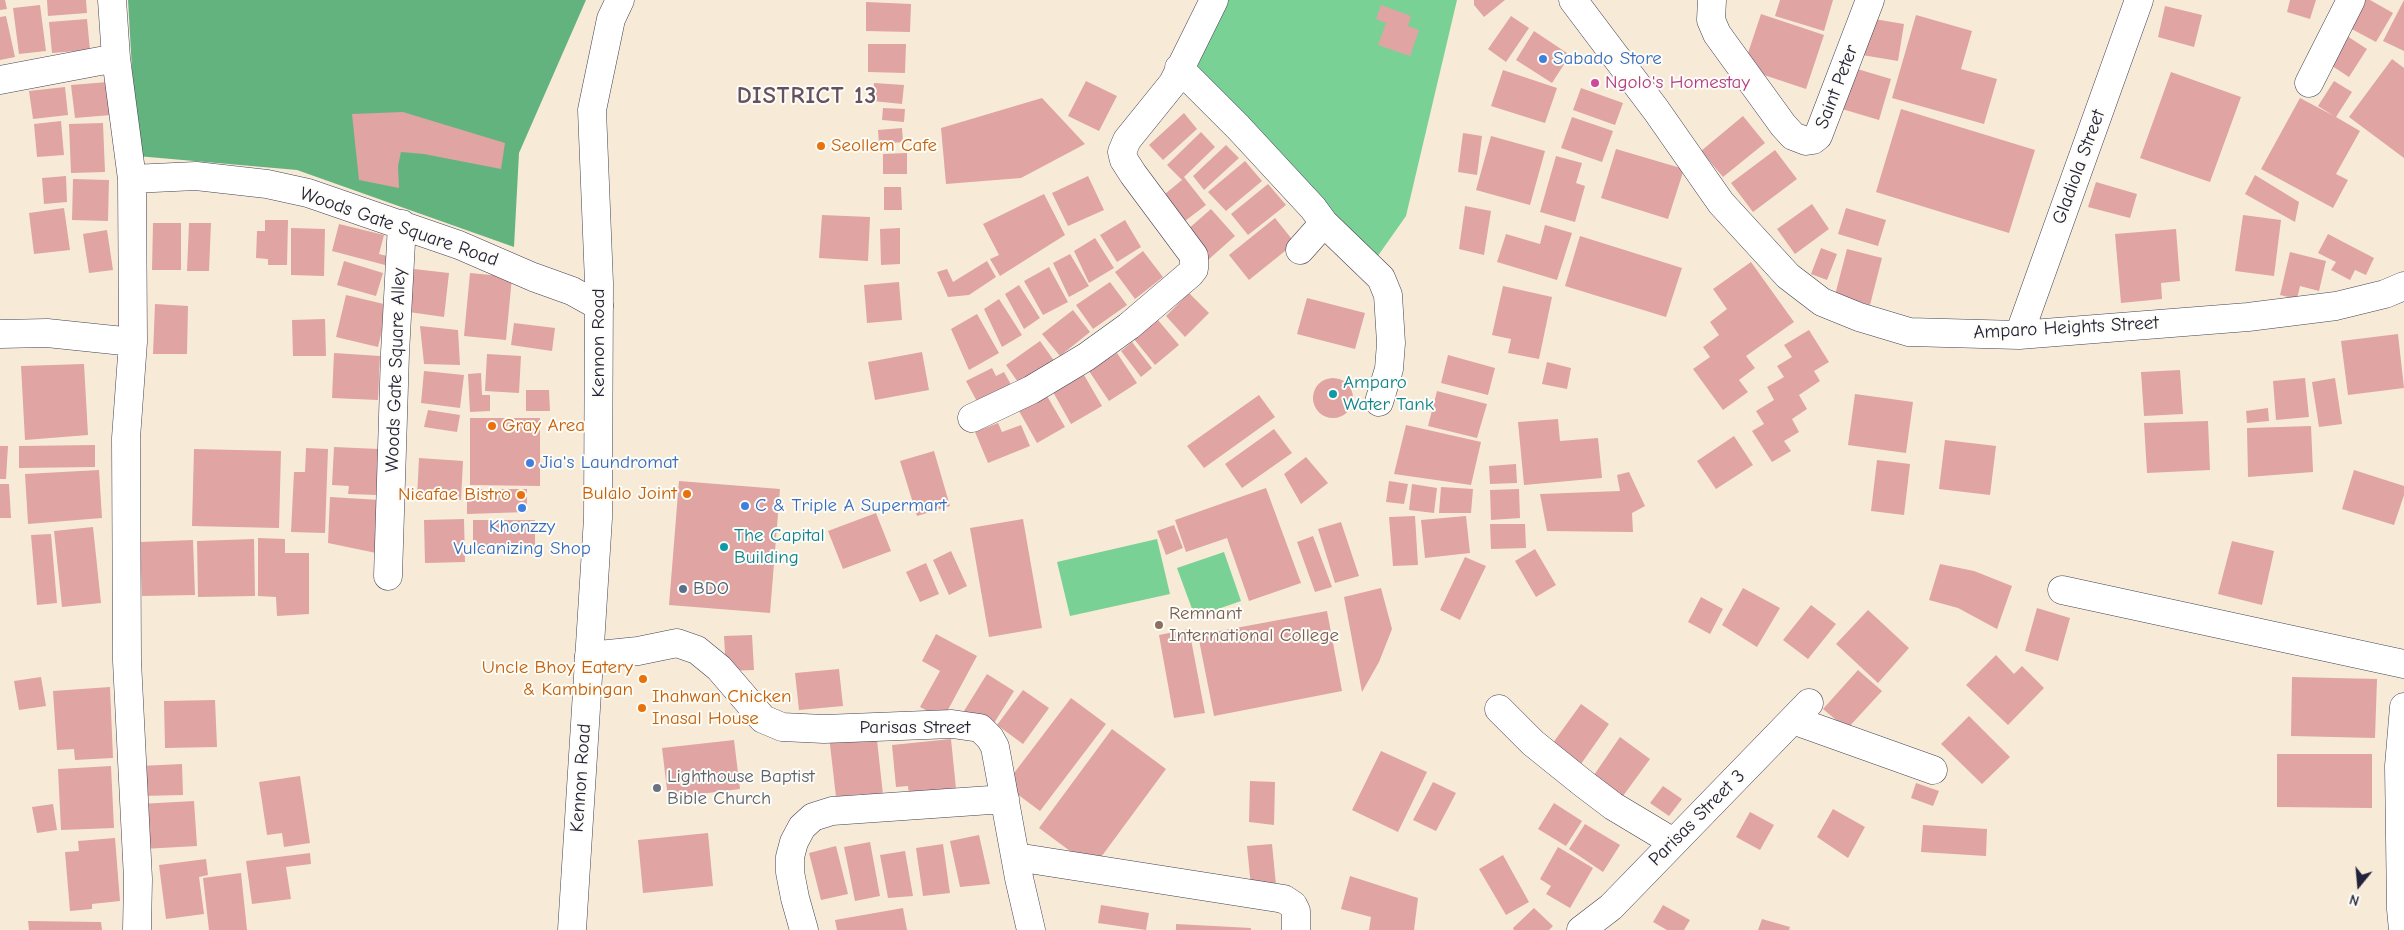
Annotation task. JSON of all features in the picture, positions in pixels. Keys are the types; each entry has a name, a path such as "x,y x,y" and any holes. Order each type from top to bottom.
{"main road":[{"path":"112,0 116,58 132,179 133,342 126,438 127,661 138,879 137,930"},
{"name":"Kennon Road","path":"572,930 598,518 599,295 592,110 611,19 620,0"},
{"path":"972,418 1032,390 1086,357 1129,326 1194,269 1194,256 1124,160 1122,152 1127,140 1166,93 1214,0"},
{"name":"Amparo Heights Street","path":"1573,0 1656,110 1721,203 1788,276 1822,302 1859,316 1909,332 2019,335 2248,317 2336,306 2385,294 2404,286"},
{"name":"Saint Peter","path":"1712,0 1712,20 1717,34 1783,124 1793,136 1806,142 1818,136 1870,0"},
{"name":"Gladiola Street","path":"2019,335 2139,0"},
{"path":"2309,83 2350,0"},
{"path":"0,80 116,58"},
{"path":"1179,68 1288,181 1324,223 1381,278 1388,296 1391,343 1389,369 1379,402"},
{"name":"Woods Gate Square Road","path":"132,179 196,176 267,184 308,194 402,224 572,290 599,295"},
{"path":"1300,250 1324,223"},
{"name":"Woods Gate Square Alley","path":"388,576 395,353 402,224"},
{"path":"0,334 47,333 133,342"},
{"path":"2062,590 2404,664"},
{"name":"Parisas Street","path":"589,656 638,651 677,643 697,650 719,668 763,719 782,727 799,730 952,724 974,726 986,734 995,747 1031,930"},
{"path":"2403,930 2399,766 2404,707"},
{"path":"1498,709 1533,744 1584,784 1613,806 1673,842"},
{"name":"Parisas Street 3","path":"1582,930 1611,907 1801,711 1933,770"},
{"path":"804,930 794,890 790,857 794,842 802,827 813,817 832,812 1005,799"},
{"path":"1016,858 1284,899 1293,905 1296,911 1296,930"}],"green space":[{"path":"128,0 586,0 519,153 514,247 297,170 137,156"},
{"path":"1224,0 1457,0 1406,216 1375,260 1183,62"},
{"path":"1157,539 1170,594 1070,616 1057,562"},
{"path":"1224,552 1241,601 1195,617 1177,568"}],"building":[{"path":"0,0 5,0 7,9 0,10"},
{"path":"47,0 86,0 87,13 48,16"},
{"path":"1474,0 1505,0 1484,17 1474,5"},
{"path":"1780,0 1833,0 1824,31 1775,16"},
{"path":"2290,0 2316,0 2310,19 2287,12"},
{"path":"2361,0 2370,0 2393,13 2376,42 2346,26"},
{"path":"2404,0 2404,51 2383,41"},
{"path":"866,2 911,4 910,32 866,31"},
{"path":"40,5 46,51 19,54 13,8"},
{"path":"1381,5 1411,16 1408,26 1419,30 1410,56 1378,45 1386,23 1376,19"},
{"path":"2165,6 2202,15 2194,47 2158,37"},
{"path":"1761,14 1824,35 1806,89 1743,68"},
{"path":"1916,15 1972,31 1961,69 1997,79 1984,124 1892,98"},
{"path":"6,16 15,57 0,60 0,17"},
{"path":"1511,16 1529,28 1506,62 1488,49"},
{"path":"1868,18 1904,24 1898,61 1862,55"},
{"path":"87,19 90,50 52,53 49,22"},
{"path":"1534,31 1570,55 1552,83 1516,60"},
{"path":"2344,34 2367,49 2349,77 2326,62"},
{"path":"868,44 906,44 905,73 868,72"},
{"path":"2392,59 2404,68 2404,158 2349,117"},
{"path":"1854,68 1891,79 1879,120 1842,109"},
{"path":"1503,70 1557,88 1545,123 1491,106"},
{"path":"2171,72 2241,97 2210,182 2140,158"},
{"path":"1086,81 1117,96 1099,131 1068,116"},
{"path":"2334,81 2352,92 2336,117 2360,131 2336,174 2348,180 2333,208 2261,169 2300,98 2334,116 2318,106"},
{"path":"108,82 111,115 75,118 71,85"},
{"path":"874,83 904,85 902,104 873,101"},
{"path":"65,87 68,115 33,119 29,91"},
{"path":"1581,88 1623,103 1615,125 1573,110"},
{"path":"1042,98 1085,144 1021,178 946,184 941,128"},
{"path":"883,108 905,109 904,122 882,120"},
{"path":"1901,109 2035,150 2009,233 1876,192"},
{"path":"403,112 505,143 501,169 424,154 401,152 398,166 399,188 359,180 352,114"},
{"path":"1184,113 1197,129 1163,160 1149,145"},
{"path":"1743,116 1765,143 1723,177 1701,151"},
{"path":"1572,117 1613,131 1602,162 1561,148"},
{"path":"61,121 64,155 37,157 34,124"},
{"path":"103,123 105,172 71,173 69,124"},
{"path":"902,128 903,142 879,144 878,130"},
{"path":"1201,132 1215,147 1184,177 1206,205 1181,224 1160,198 1182,180 1167,165"},
{"path":"1463,133 1482,136 1477,175 1458,172"},
{"path":"1491,136 1545,151 1530,205 1476,190"},
{"path":"1226,145 1239,158 1204,190 1193,176"},
{"path":"1616,149 1684,169 1668,219 1601,198"},
{"path":"1775,150 1797,179 1753,212 1731,183"},
{"path":"907,153 907,174 883,174 883,154"},
{"path":"1556,156 1582,163 1576,183 1585,186 1575,222 1540,212"},
{"path":"1245,161 1262,181 1226,211 1208,192"},
{"path":"2255,175 2299,202 2295,222 2245,194"},
{"path":"66,176 67,202 44,204 42,178"},
{"path":"1088,176 1104,210 1068,226 1052,193"},
{"path":"73,179 109,180 108,221 72,220"},
{"path":"2096,182 2137,194 2130,218 2088,207"},
{"path":"1268,184 1286,205 1248,235 1231,214"},
{"path":"884,187 901,187 902,210 884,210"},
{"path":"1044,194 1065,235 1000,276 990,259 999,255 983,224"},
{"path":"1812,204 1829,229 1795,254 1777,229"},
{"path":"1465,206 1491,211 1484,255 1459,249"},
{"path":"64,208 70,250 34,254 29,213"},
{"path":"1846,208 1886,220 1878,246 1838,234"},
{"path":"1211,209 1235,236 1208,260 1187,230"},
{"path":"822,215 870,217 868,261 819,258"},
{"path":"2243,215 2281,220 2274,276 2235,271"},
{"path":"1275,218 1295,243 1249,280 1229,255"},
{"path":"265,220 288,220 287,265 268,265 268,259 256,258 257,231 265,231"},
{"path":"1125,220 1141,247 1117,262 1100,235"},
{"path":"153,223 181,223 181,270 152,270"},
{"path":"189,223 211,223 209,271 187,271"},
{"path":"339,224 384,235 379,254 387,256 385,265 332,251"},
{"path":"1545,225 1572,233 1557,280 1497,262 1506,234 1540,244"},
{"path":"291,228 325,229 324,276 291,275"},
{"path":"900,228 900,264 881,265 880,229"},
{"path":"2176,229 2180,281 2161,283 2162,299 2121,303 2115,234"},
{"path":"107,230 113,270 89,273 83,234"},
{"path":"2328,234 2374,258 2366,275 2355,270 2350,280 2331,270 2336,262 2318,253"},
{"path":"1580,236 1682,268 1666,317 1565,286"},
{"path":"1095,238 1114,268 1089,283 1074,251"},
{"path":"1821,248 1837,254 1827,280 1811,274"},
{"path":"1847,249 1882,258 1870,305 1835,295"},
{"path":"1143,251 1163,277 1135,299 1115,272"},
{"path":"2290,252 2326,261 2319,291 2300,286 2297,299 2280,295"},
{"path":"1070,254 1089,286 1069,297 1053,263"},
{"path":"344,261 383,273 376,296 337,285"},
{"path":"987,261 996,277 969,295 948,297 937,272 947,269 953,282"},
{"path":"1751,262 1794,322 1746,356 1755,368 1739,380 1748,392 1723,410 1693,369 1710,357 1703,347 1719,335 1710,322 1727,309 1713,289"},
{"path":"1049,267 1068,302 1043,315 1024,281"},
{"path":"414,269 449,273 444,317 409,312"},
{"path":"470,273 512,277 506,340 464,336"},
{"path":"899,282 902,320 867,323 864,285"},
{"path":"1110,282 1127,305 1093,329 1076,305"},
{"path":"1019,285 1040,318 1024,329 1005,294"},
{"path":"1503,286 1552,297 1539,359 1508,353 1511,339 1492,335"},
{"path":"1189,293 1209,313 1185,337 1166,316"},
{"path":"346,295 388,305 378,347 336,337"},
{"path":"1307,298 1365,313 1355,349 1297,334"},
{"path":"999,299 1022,335 1002,347 984,309"},
{"path":"155,304 188,306 187,354 153,354"},
{"path":"1073,310 1090,332 1060,356 1042,334"},
{"path":"977,314 999,353 969,370 951,329"},
{"path":"325,319 326,356 293,356 292,320"},
{"path":"1158,320 1179,345 1155,365 1134,339"},
{"path":"514,323 555,328 552,351 511,345"},
{"path":"420,326 458,330 460,365 424,364"},
{"path":"1809,330 1829,362 1814,371 1820,381 1799,395 1807,409 1792,419 1799,432 1784,441 1791,451 1772,462 1752,431 1764,424 1756,411 1774,400 1767,387 1784,377 1777,366 1792,357 1784,345"},
{"path":"2398,334 2404,388 2348,395 2341,341"},
{"path":"1040,341 1055,362 1020,385 1006,365"},
{"path":"1132,342 1152,368 1141,377 1121,351"},
{"path":"922,352 929,390 875,400 868,362"},
{"path":"334,353 380,356 378,400 332,398"},
{"path":"1117,353 1137,383 1109,401 1089,371"},
{"path":"487,354 521,356 519,393 485,391"},
{"path":"1448,355 1495,368 1488,395 1441,383"},
{"path":"1547,362 1571,368 1567,389 1542,384"},
{"path":"84,364 88,435 25,440 21,366"},
{"path":"992,368 996,376 1004,372 1014,390 980,407 966,381"},
{"path":"2180,370 2183,414 2144,416 2141,372"},
{"path":"424,371 464,375 460,408 421,403"},
{"path":"481,373 482,395 490,395 490,411 470,412 468,374"},
{"path":"1084,375 1102,406 1071,424 1053,392"},
{"name":"Amparo Water Tank","path":"1337,378 1344,381 1350,387 1353,398 1352,406 1344,415 1337,418 1329,418 1322,415 1314,406 1313,394 1316,387 1325,379"},
{"path":"2305,378 2309,417 2276,420 2273,381"},
{"path":"2335,378 2342,424 2319,427 2312,382"},
{"path":"526,390 549,390 550,411 526,411"},
{"path":"1437,391 1487,404 1477,438 1428,426"},
{"path":"1855,394 1913,402 1906,453 1848,445"},
{"path":"1259,395 1275,417 1204,468 1187,446"},
{"path":"1047,396 1065,427 1037,443 1019,411"},
{"path":"2268,408 2269,421 2247,423 2246,411"},
{"path":"428,410 460,415 457,432 424,427"},
{"path":"470,418 540,418 540,486 470,485"},
{"path":"1558,419 1560,441 1598,438 1602,478 1524,485 1518,422"},
{"path":"2208,421 2210,470 2147,473 2144,423"},
{"path":"998,423 1002,432 1021,425 1030,446 988,463 975,432"},
{"path":"1406,425 1481,442 1471,485 1394,474"},
{"path":"2311,426 2313,472 2248,477 2247,428"},
{"path":"1274,429 1292,453 1242,488 1225,464"},
{"path":"1734,436 1753,465 1716,489 1697,461"},
{"path":"1945,440 1996,446 1990,495 1939,489"},
{"path":"95,445 95,467 19,468 19,446"},
{"path":"0,446 8,446 6,479 0,479"},
{"path":"334,447 379,449 377,495 348,494 349,486 332,485"},
{"path":"306,448 328,449 325,533 291,532 294,472 305,472"},
{"path":"194,449 281,451 279,528 192,526"},
{"path":"934,451 950,506 917,516 900,461"},
{"path":"1306,457 1328,483 1301,504 1284,474"},
{"path":"419,458 463,461 461,500 417,498"},
{"path":"1877,460 1910,464 1904,515 1871,511"},
{"path":"1516,464 1517,483 1490,484 1489,466"},
{"path":"99,470 102,518 28,524 25,474"},
{"path":"2354,470 2404,486 2404,495 2394,525 2342,509"},
{"path":"1629,472 1645,506 1632,513 1633,532 1547,531 1540,494 1620,491 1617,475"},
{"name":"The Capital Building","path":"679,481 780,489 770,613 669,605"},
{"path":"1389,481 1408,484 1404,504 1386,502"},
{"path":"0,484 9,484 11,518 0,518"},
{"path":"1412,484 1437,488 1434,513 1409,510"},
{"path":"1441,487 1473,489 1471,513 1439,513"},
{"path":"1266,488 1301,583 1249,601 1227,538 1186,552 1175,520"},
{"path":"467,489 527,489 527,512 467,514"},
{"path":"1519,489 1520,518 1491,520 1490,490"},
{"path":"330,497 380,500 381,554 328,543"},
{"path":"876,513 891,551 843,569 828,531"},
{"path":"1415,516 1418,565 1393,566 1389,517"},
{"path":"1466,516 1470,553 1425,558 1421,520"},
{"path":"464,519 465,562 425,563 424,520"},
{"path":"1023,519 1042,628 989,637 970,528"},
{"path":"473,520 535,520 535,550 473,550"},
{"path":"1341,522 1359,576 1335,583 1318,529"},
{"path":"1490,524 1525,524 1526,548 1491,549"},
{"path":"1174,525 1183,548 1166,555 1157,531"},
{"path":"93,527 101,603 62,607 54,531"},
{"path":"51,534 57,603 37,605 31,535"},
{"path":"1313,536 1332,587 1315,592 1297,542"},
{"path":"258,538 285,539 285,553 309,553 309,614 277,616 276,597 258,596"},
{"path":"254,539 255,596 198,597 197,541"},
{"path":"193,540 195,595 142,596 140,542"},
{"path":"2232,541 2274,551 2262,605 2218,594"},
{"path":"1535,549 1556,585 1536,597 1515,561"},
{"path":"951,551 967,586 949,595 933,560"},
{"path":"1465,557 1486,566 1460,620 1440,610"},
{"path":"926,563 939,594 920,602 906,572"},
{"path":"1940,564 1974,571 2012,586 1997,629 1958,608 1929,600"},
{"path":"1381,588 1392,629 1379,662 1362,692 1344,597"},
{"path":"1743,588 1780,608 1757,647 1722,625"},
{"path":"1701,597 1723,609 1710,634 1688,622"},
{"path":"1811,605 1836,624 1808,659 1783,640"},
{"path":"2037,608 2070,618 2058,661 2025,651"},
{"path":"1868,610 1909,648 1878,683 1836,644"},
{"path":"1327,611 1342,691 1214,716 1198,635"},
{"path":"1189,629 1205,713 1174,718 1159,635"},
{"path":"936,634 977,656 943,719 920,707 940,671 922,661"},
{"path":"752,635 754,670 726,671 724,636"},
{"path":"1996,655 2014,674 2022,666 2044,688 2008,725 1966,685"},
{"path":"839,669 843,706 799,710 795,673"},
{"path":"1858,670 1882,691 1847,729 1823,709"},
{"path":"987,674 1014,691 991,728 964,711"},
{"path":"41,677 46,706 19,710 14,681"},
{"path":"2292,677 2377,679 2375,738 2291,736"},
{"path":"110,687 113,758 75,760 74,749 57,750 53,691"},
{"path":"1023,690 1049,708 1023,744 997,725"},
{"path":"1071,698 1106,724 1040,811 1005,785"},
{"path":"215,700 217,747 165,748 164,701"},
{"path":"1581,704 1609,724 1581,764 1550,747"},
{"path":"1969,716 2010,757 1982,784 1941,744"},
{"path":"1112,729 1166,769 1093,868 1039,828"},
{"path":"876,731 884,804 862,806 861,794 836,797 829,736"},
{"path":"1620,737 1650,759 1623,796 1594,775"},
{"path":"951,739 957,799 910,803 908,786 896,787 892,745"},
{"path":"734,740 740,789 668,798 662,748"},
{"path":"1381,751 1427,772 1398,832 1352,810"},
{"path":"2277,754 2372,754 2372,808 2277,807"},
{"path":"182,764 183,795 141,796 140,766"},
{"path":"111,766 114,828 61,830 58,769"},
{"path":"300,776 310,843 284,847 282,833 267,835 259,782"},
{"path":"1250,781 1275,782 1274,825 1249,822"},
{"path":"1433,782 1456,793 1436,831 1413,820"},
{"path":"1916,783 1939,791 1933,806 1911,798"},
{"path":"1663,786 1682,799 1669,816 1650,803"},
{"path":"194,801 197,846 143,849 140,804"},
{"path":"1554,803 1582,821 1566,846 1538,829"},
{"path":"53,804 57,830 37,833 32,807"},
{"path":"1833,809 1865,827 1848,858 1817,837"},
{"path":"1750,812 1774,825 1760,850 1736,837"},
{"path":"1585,824 1620,845 1603,872 1569,849"},
{"path":"1923,825 1987,829 1986,856 1921,852"},
{"path":"708,833 713,886 643,893 638,840"},
{"path":"979,835 990,884 960,887 950,841"},
{"path":"115,838 120,901 92,904 92,909 70,911 65,852 79,851 78,841"},
{"path":"870,842 880,896 855,901 844,847"},
{"path":"943,844 950,893 923,896 916,848"},
{"path":"1272,844 1276,885 1251,887 1247,846"},
{"path":"836,846 848,894 821,900 809,853"},
{"path":"1558,847 1593,868 1570,908 1546,894 1551,886 1540,879"},
{"path":"905,851 913,896 888,898 880,855"},
{"path":"310,853 311,864 286,867 291,899 252,904 246,861"},
{"path":"1503,855 1529,902 1506,915 1479,869"},
{"path":"206,859 208,875 199,877 204,914 166,919 159,865"},
{"path":"241,873 247,930 209,930 203,878"},
{"path":"1350,876 1418,898 1414,930 1369,930 1371,917 1341,909"},
{"path":"1101,905 1149,913 1146,930 1098,923"},
{"path":"1663,905 1690,920 1684,930 1667,930 1653,922"},
{"path":"903,908 907,930 837,930 835,920"},
{"path":"1534,908 1553,926 1549,930 1514,930 1513,928"},
{"path":"1762,919 1790,927 1789,930 1758,930"},
{"path":"28,921 101,922 102,930 29,930"},
{"path":"1176,924 1251,928 1251,930 1176,930"}],"place":[{"name":"Sabado Store","path":"1543,59"},
{"name":"Ngolo's Homestay","path":"1595,83"},
{"name":"Seollem Cafe","path":"821,146"},
{"name":"Amparo Water Tank","path":"1333,394"},
{"name":"Gray Area","path":"492,426"},
{"name":"Jia's Laundromat","path":"530,463"},
{"name":"Bulalo Joint","path":"687,494"},
{"name":"Nicafae Bistro","path":"521,495"},
{"name":"C & Triple A Supermart","path":"745,506"},
{"name":"Khonzzy Vulcanizing Shop","path":"522,508"},
{"name":"The Capital Building","path":"724,547"},
{"name":"BDO","path":"683,589"},
{"name":"Remnant International College","path":"1159,625"},
{"name":"Uncle Bhoy Eatery & Kambingan","path":"643,679"},
{"name":"Ihahwan Chicken Inasal House","path":"642,708"},
{"name":"Lighthouse Baptist Bible Church","path":"657,788"}],"district":[{"name":"DISTRICT 13","path":"807,96"}]}
